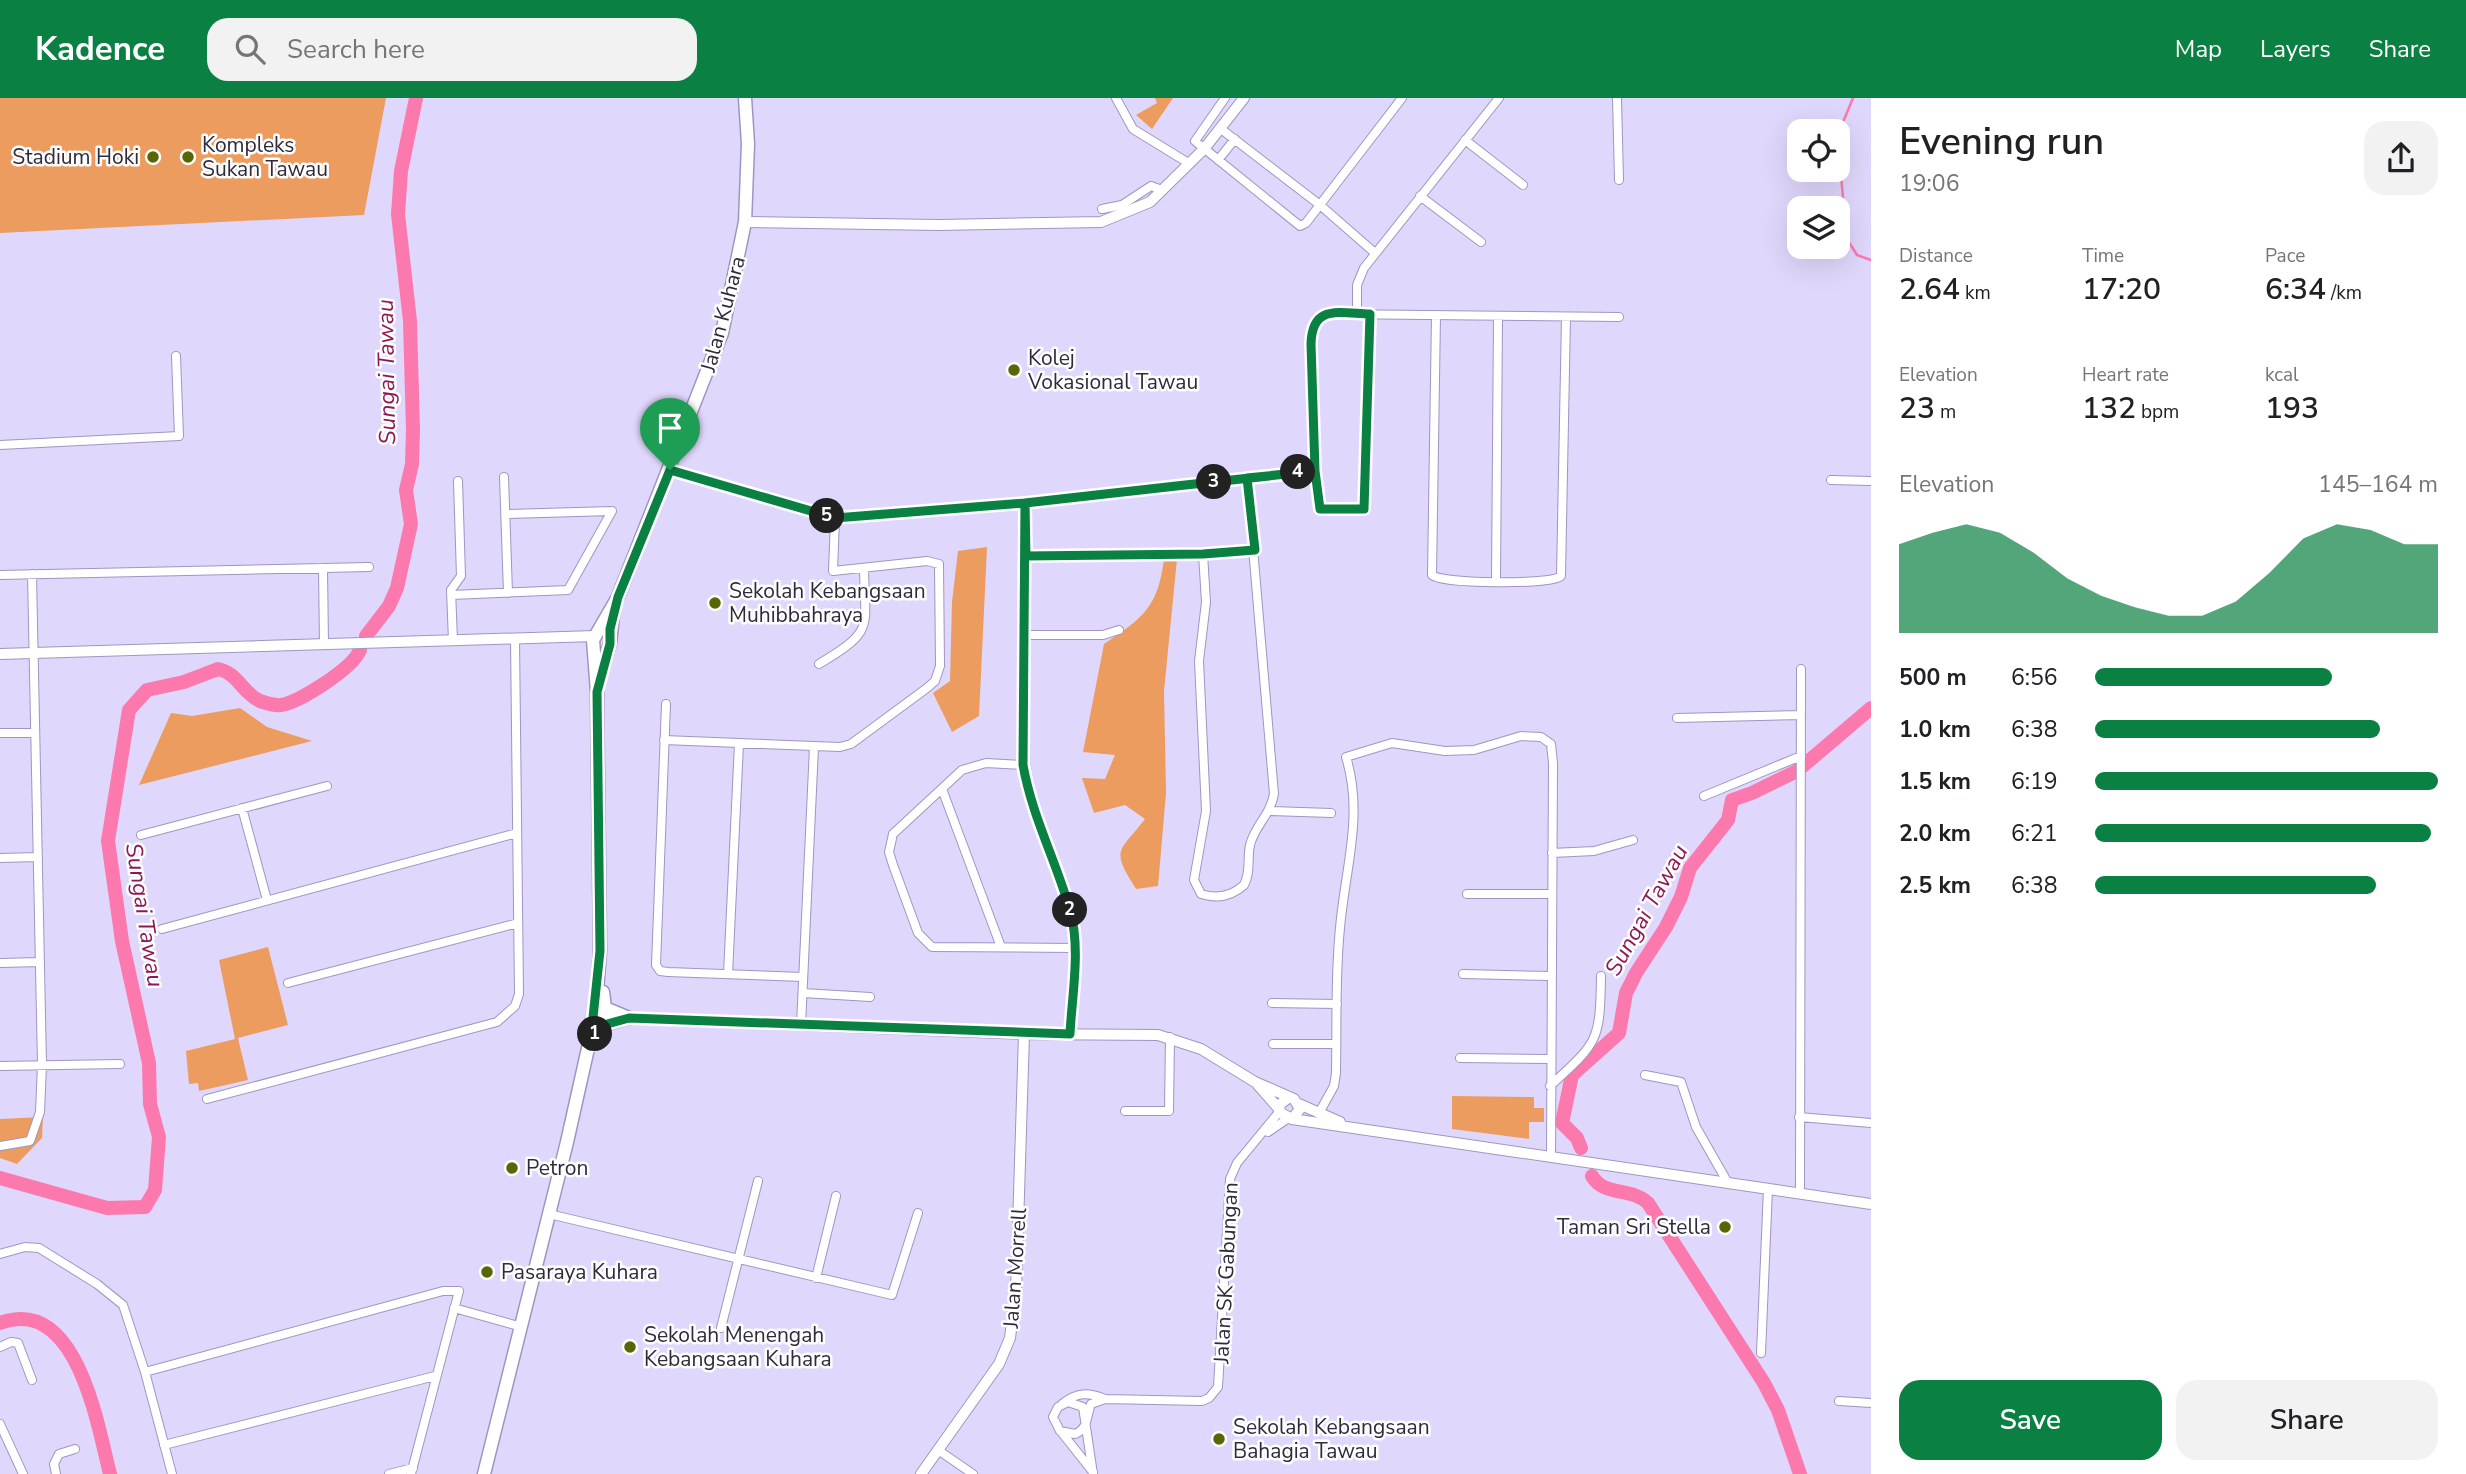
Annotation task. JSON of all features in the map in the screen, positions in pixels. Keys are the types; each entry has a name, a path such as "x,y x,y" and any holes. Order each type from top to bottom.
{"main road":[{"name":"Jalan Kuhara","path":"600,951 597,692 599,643 670,470 722,333 745,222 748,144 745,98"},
{"path":"484,1474 590,1046 600,951"},
{"path":"600,951 604,958 603,1005 629,1018"},
{"path":"590,1046 600,1026 629,1018"}],"street":[{"path":"1116,98 1133,129 1190,164"},
{"path":"1225,98 1195,138 1204,149 1296,225 1306,223 1402,98"},
{"path":"745,222 1086,224 1128,214 1150,202 1190,164 1244,98"},
{"path":"1357,314 1359,277 1375,253 1499,98"},
{"path":"1617,98 1619,180"},
{"path":"1221,129 1320,205 1375,253"},
{"path":"1218,160 1235,139"},
{"path":"1465,140 1523,185"},
{"path":"1102,209 1122,205 1151,186 1162,190"},
{"path":"1420,196 1481,242"},
{"path":"1370,314 1364,509 1320,509 1315,471 1311,344 1313,323 1318,317 1328,314 1370,314 1436,316 1619,317"},
{"path":"1436,316 1432,575 1444,580 1496,582 1552,581 1561,576 1566,317"},
{"path":"1496,582 1499,316"},
{"path":"0,445 179,436 176,356"},
{"path":"670,470 835,518 1025,503 1315,471"},
{"path":"505,477 508,593"},
{"path":"1203,554 1206,602 1199,661 1206,811 1194,880 1201,894 1224,895 1244,885 1253,837 1270,811 1275,779 1247,478"},
{"path":"1831,480 1871,481"},
{"path":"453,641 452,595 461,576 458,481"},
{"path":"1025,503 1023,765 1031,803 1070,911 1075,948 1070,1034"},
{"path":"452,595 568,590 612,511 506,514"},
{"path":"664,740 814,747 851,744 927,688 939,673 939,564 927,561 833,571 835,518"},
{"path":"1026,556 1203,554 1255,550"},
{"path":"0,575 369,567"},
{"path":"323,568 324,645"},
{"path":"819,664 854,643 863,629 864,568"},
{"path":"0,1146 25,1144 34,1137 40,1112 42,1065 32,575"},
{"path":"1025,635 1103,635 1119,630"},
{"path":"0,654 566,638 599,643"},
{"path":"207,1099 497,1022 515,1006 519,994 515,639"},
{"path":"1800,1193 1801,668"},
{"path":"666,704 656,965 660,971 803,977"},
{"path":"1677,718 1801,715"},
{"path":"0,733 36,733"},
{"path":"1319,1113 1334,1086 1340,928 1355,823 1355,795 1346,757 1392,743 1453,751 1486,748 1521,736 1548,740 1553,763 1551,1156"},
{"path":"728,974 739,744"},
{"path":"801,1025 814,747"},
{"path":"1704,796 1801,758"},
{"path":"1023,765 994,763 969,766 893,834 889,852 918,933 932,947 1075,948"},
{"path":"141,835 327,786"},
{"path":"942,789 1001,947"},
{"path":"242,808 267,900"},
{"path":"1270,811 1331,813"},
{"path":"162,929 517,833"},
{"path":"1552,853 1594,851 1633,840"},
{"path":"0,858 38,857"},
{"path":"1467,894 1551,894"},
{"path":"288,984 518,923"},
{"path":"0,963 40,962"},
{"path":"1463,974 1550,976"},
{"path":"1550,1086 1585,1053 1598,1033 1601,976"},
{"path":"803,993 870,997"},
{"path":"1272,1003 1337,1004"},
{"path":"595,1017 1024,1034 1131,1033 1170,1037 1201,1049 1255,1082 1299,1104 1357,1129"},
{"name":"Jalan Morrell","path":"921,1474 999,1364 1010,1338 1016,1290 1024,1034"},
{"path":"1125,1111 1169,1111 1170,1037"},
{"path":"1273,1044 1336,1044"},
{"path":"1460,1058 1550,1059"},
{"path":"0,1066 120,1064"},
{"path":"1645,1075 1681,1082 1696,1127 1728,1182"},
{"path":"1255,1082 1284,1115 1357,1129 1871,1204"},
{"path":"1284,1115 1282,1101 1287,1098"},
{"path":"1284,1115 1299,1113 1299,1104"},
{"name":"Jalan SK Gabungan","path":"1062,1404 1079,1394 1092,1394 1105,1399 1193,1401 1209,1398 1218,1387 1230,1179 1237,1163 1284,1115"},
{"path":"1799,1116 1871,1124"},
{"path":"721,1328 758,1181"},
{"path":"1761,1353 1768,1189"},
{"path":"816,1278 836,1196"},
{"path":"549,1214 892,1295 918,1213"},
{"path":"0,1254 25,1247 39,1248 97,1284 122,1305 145,1372 172,1474"},
{"path":"145,1372 443,1291 459,1291 412,1471 389,1474"},
{"path":"454,1308 522,1327"},
{"path":"0,1347 14,1341 18,1343 32,1380"},
{"path":"164,1444 435,1376"},
{"path":"1060,1432 1070,1435 1080,1432 1091,1404 1105,1399"},
{"path":"1839,1401 1871,1403"},
{"path":"1062,1404 1079,1404 1087,1418 1093,1473 1060,1432 1053,1417 1062,1404"},
{"path":"0,1424 23,1474"},
{"path":"56,1474 54,1464 59,1454 75,1449"},
{"path":"938,1450 973,1474"}],"shaded area":[{"name":"Kompleks Sukan Tawau","path":"0,98 386,98 364,215 0,233"},
{"path":"1155,98 1173,98 1152,129 1136,115 1157,103"},
{"path":"987,547 979,716 952,732 933,693 950,681 952,602 958,551"},
{"path":"1164,559 1177,559 1164,691 1166,793 1158,886 1136,889 1123,866 1121,851 1145,819 1125,805 1094,813 1082,778 1105,779 1115,755 1083,752 1104,644 1129,627 1146,610 1158,589"},
{"path":"240,708 267,727 312,741 139,785 171,713 192,716"},
{"path":"268,947 288,1025 238,1038 248,1080 199,1091 198,1083 189,1084 186,1051 235,1039 219,960"},
{"path":"1452,1096 1534,1097 1534,1108 1544,1108 1544,1122 1529,1122 1529,1139 1452,1129"},
{"path":"43,1117 42,1138 17,1164 0,1158 0,1119"}],"waterway":[{"name":"Sungai Tawau","path":"366,636 389,606 397,588 411,524 406,490 412,464 413,430 410,321 398,214 401,171 416,98"},
{"path":"1853,98 1841,127 1841,176 1847,239 1857,255 1871,260"},
{"name":"Sungai Tawau","path":"0,1178 107,1208 145,1207 155,1190 159,1137 150,1104 149,1063 122,941 108,841 129,710 147,690 184,682 218,669 225,671 260,701 276,705 290,703 325,683 347,666 360,650"},
{"name":"Sungai Tawau","path":"1581,1148 1577,1138 1562,1123 1572,1075 1619,1033 1626,993 1666,927 1681,897 1690,868 1728,820 1732,800 1797,771 1871,708"},
{"path":"1592,1176 1603,1187 1634,1195 1648,1203 1764,1383 1778,1410 1800,1474"},
{"name":"Sungai Tawau","path":"0,1323 26,1319 48,1328 65,1345 90,1396 110,1474"}],"place":[{"name":"Stadium Hoki","path":"153,157"},
{"name":"Kompleks Sukan Tawau","path":"188,157"},
{"name":"Kolej Vokasional Tawau","path":"1014,370"},
{"name":"Sekolah Kebangsaan Muhibbahraya","path":"715,603"},
{"name":"Petron","path":"512,1168"},
{"name":"Taman Sri Stella","path":"1725,1227"},
{"name":"Pasaraya Kuhara","path":"487,1272"},
{"name":"Sekolah Menengah Kebangsaan Kuhara","path":"630,1347"},
{"name":"Sekolah Kebangsaan Bahagia Tawau","path":"1219,1439"}],"route":[{"path":"670,470 618,597 608,638 610,644 606,650 597,692 600,951 590,1046 600,1026 629,1018 1070,1034 1075,948 1070,911 1031,803 1023,765 1025,503 1173,486 1247,478 1315,471 1311,344 1313,323 1318,317 1328,314 1370,314 1366,505 1360,511 1320,509 1315,471 1247,478 1255,550 1203,554 1026,556 1025,503 835,518 670,470"}]}
